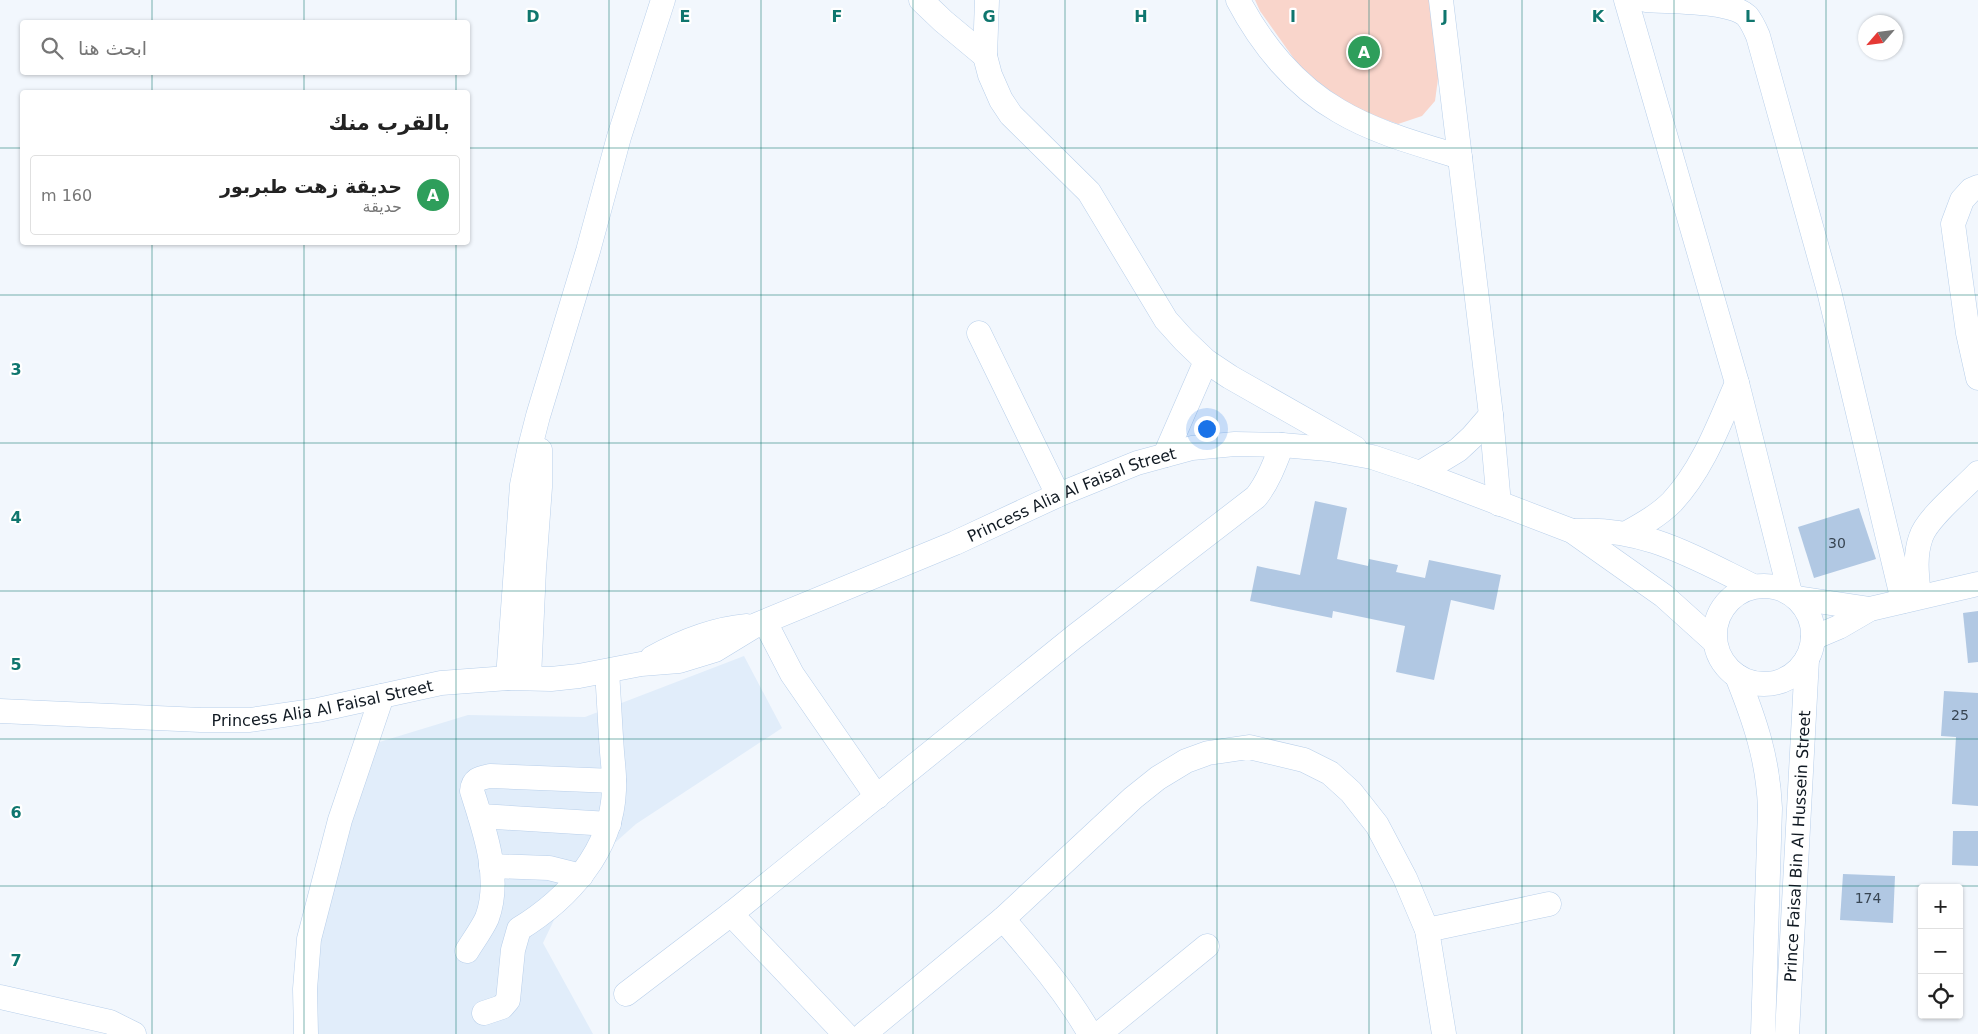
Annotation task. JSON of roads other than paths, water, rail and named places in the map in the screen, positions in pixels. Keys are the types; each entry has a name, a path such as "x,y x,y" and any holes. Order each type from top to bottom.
{"street":[{"path":"519,678 522,485 538,416 588,251 619,137 664,0"},
{"path":"921,0 985,56"},
{"path":"987,0 985,56 1001,100 1011,115 1089,192 1166,320 1206,361 1230,377 1372,457"},
{"path":"1238,0 1258,36 1282,64 1305,87 1338,111 1398,138 1460,157"},
{"path":"1441,0 1499,504"},
{"path":"1626,0 1737,383 1793,595 1810,616 1810,649"},
{"path":"1646,0 1723,4 1746,15 1758,36 1829,291 1911,599"},
{"path":"1978,187 1971,190 1962,200 1953,224 1968,332 1978,378"},
{"path":"978,333 1058,495"},
{"path":"1165,455 1206,361"},
{"path":"1627,533 1650,520 1671,503 1688,483 1702,460 1737,383"},
{"path":"1420,473 1458,450 1472,438 1490,415"},
{"name":"Princess Alia Al Faisal Street","path":"0,711 201,720 250,720 318,710 441,683 519,678 551,679 607,672 641,664 679,660 701,655 722,646 761,623 955,543 1058,495 1137,463 1192,448 1235,444 1282,444 1328,449 1372,457 1420,473 1572,531 1664,596 1715,642"},
{"path":"626,994 731,914 1074,637 1256,498 1271,472 1282,444"},
{"path":"1911,599 1920,538 1926,526 1978,473"},
{"name":"Princess Alia Al Faisal Street","path":"1572,531 1600,530 1627,533 1671,546 1753,586"},
{"path":"1870,609 1793,595 1772,586 1753,586 1734,595 1723,607 1716,621 1715,642 1719,656 1726,667 1736,676 1749,682 1775,683 1788,678 1798,670 1810,649 1839,627 1870,609 1978,584"},
{"path":"761,623 792,674 877,797"},
{"name":"Prince Faisal Bin Al Hussein Street","path":"1787,1034 1810,649"},
{"path":"484,1013 502,1007 508,1000 513,950 519,929 544,914 581,876 598,853 609,824 614,781 607,672"},
{"name":"Prince Faisal Bin Al Hussein Street","path":"1736,676 1754,718 1769,779 1770,808 1763,1034"},
{"path":"306,1034 305,989 309,939 340,820 382,696"},
{"path":"864,1034 1003,919 1133,798 1158,778 1186,761 1208,753 1249,747 1304,760 1330,773 1351,792 1377,825 1404,878 1427,930 1444,1034"},
{"path":"467,951 487,918 492,889 491,866 472,784 480,778 490,776 614,781"},
{"path":"480,816 609,824"},
{"path":"491,866 549,868 581,876"},
{"path":"1427,930 1549,904"},
{"path":"731,914 845,1034"},
{"path":"487,918 519,929"},
{"path":"1003,919 1045,967 1078,1012 1090,1034"},
{"path":"1099,1034 1207,946"},
{"path":"0,997 110,1022 134,1034"}],"place":[{"name":"حديقة زهت طبربور","path":"1364,52"}]}
